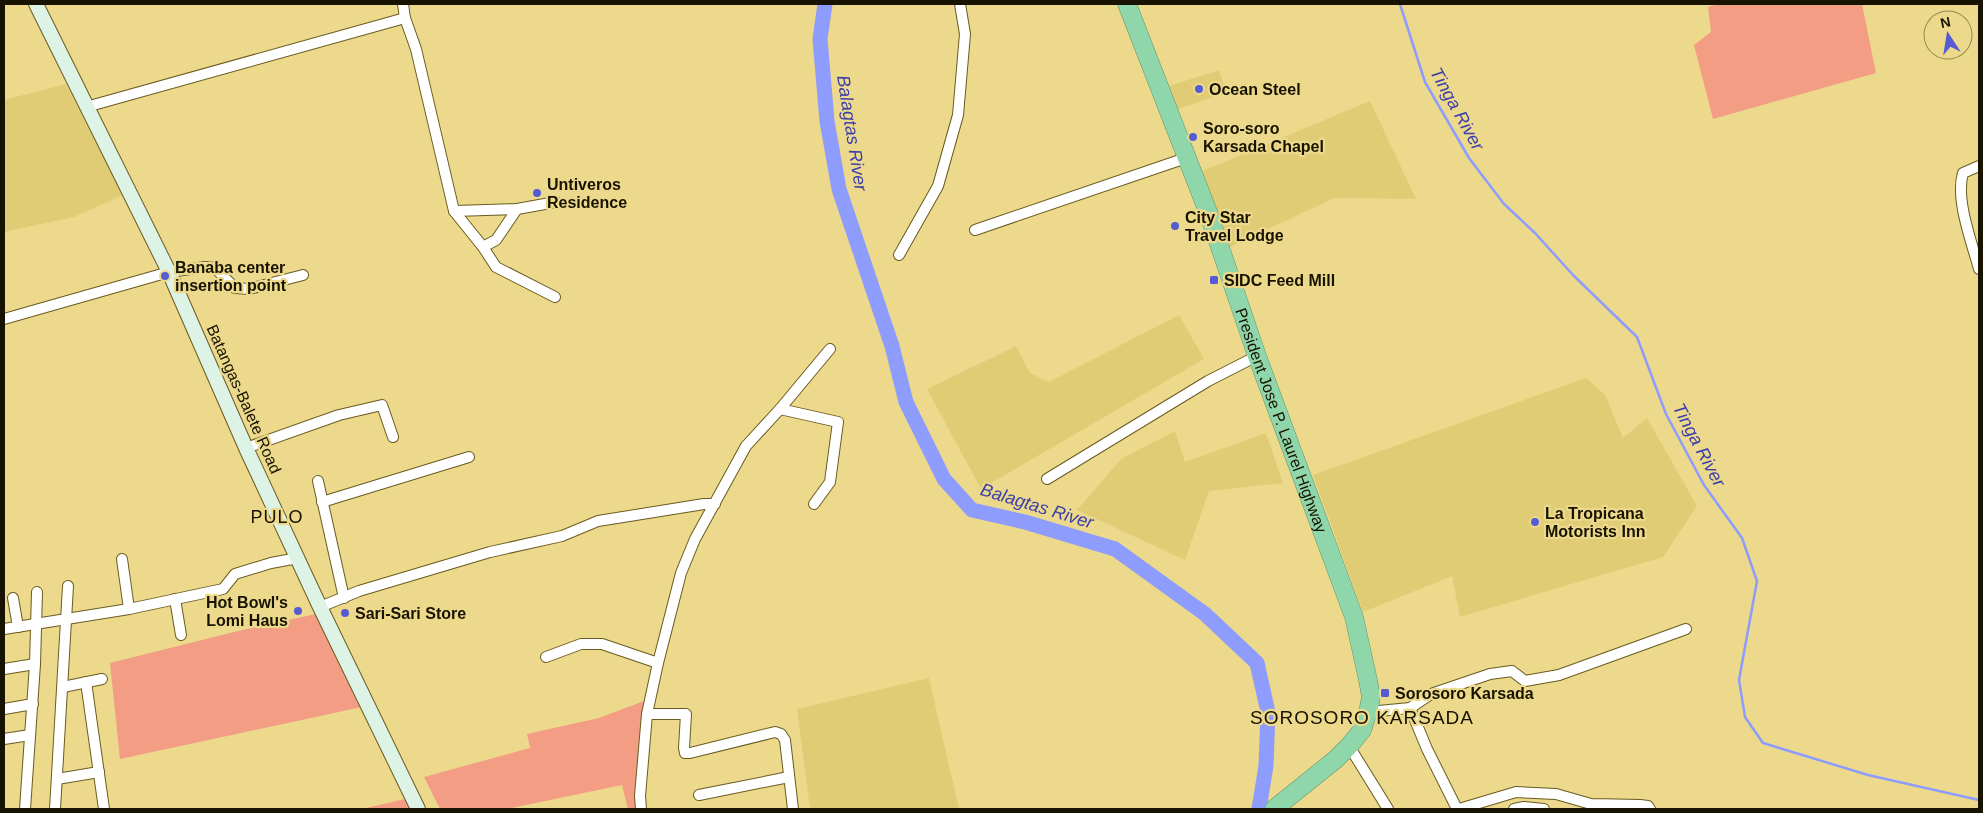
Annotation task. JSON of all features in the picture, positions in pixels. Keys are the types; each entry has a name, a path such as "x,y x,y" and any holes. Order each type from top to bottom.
{"highway":[{"name":"President Jose P. Laurel Highway","path":"1127,4 1208,212 1257,356 1354,617 1368,680 1371,698 1362,730 1349,746 1274,809"}],"main road":[{"name":"Batangas-Balete Road","path":"36,4 169,272 246,448 320,607 418,809"}],"street":[{"path":"403,4 405,18 416,49 454,211 483,247 496,267 555,298"},
{"path":"899,255 938,186 958,115 965,34 960,4"},
{"path":"86,107 405,18"},
{"path":"975,230 1186,158"},
{"path":"1979,166 1963,173 1960,181 1964,210 1979,269"},
{"path":"454,211 517,209 556,202"},
{"path":"483,247 496,240 517,209"},
{"path":"4,319 169,272 205,267 215,268 236,288 248,289 303,275"},
{"path":"641,809 640,796 647,714 681,573 695,539 746,446 830,349"},
{"path":"1047,479 1208,381 1257,356"},
{"path":"246,448 340,415 382,405 392,436"},
{"path":"780,409 838,422 830,482 814,504"},
{"path":"322,502 469,456"},
{"path":"318,481 344,598"},
{"path":"320,607 359,591 490,552 562,536 598,521 704,504 715,504"},
{"path":"4,629 130,609 223,589 235,574 271,563 298,558"},
{"path":"122,559 130,609"},
{"path":"55,809 68,586"},
{"path":"25,809 33,704 37,592"},
{"path":"13,598 18,627"},
{"path":"175,599 181,635"},
{"path":"1368,712 1410,708 1432,694 1490,674 1512,671 1525,681 1559,675 1686,629"},
{"path":"546,657 581,644 602,644 658,662"},
{"path":"4,669 35,664"},
{"path":"63,687 102,679"},
{"path":"86,682 104,809"},
{"path":"4,709 33,704"},
{"path":"1410,708 1427,749 1458,809 1516,792 1556,794 1592,804 1640,805 1648,806 1650,809"},
{"path":"647,714 686,714 684,748 685,752 690,753 776,732 781,734 785,740 793,809"},
{"path":"4,740 30,735"},
{"path":"1349,746 1388,809"},
{"path":"57,779 99,772"},
{"path":"699,795 789,777"},
{"path":"1514,809 1524,807 1544,809"}],"shaded area":[{"path":"1718,4 1862,4 1876,73 1713,119 1694,45 1711,32 1708,7"},
{"name":"Ocean Steel","path":"1219,70 1226,93 1178,109 1169,86"},
{"path":"66,84 123,195 74,217 4,232 4,100"},
{"path":"1370,101 1416,199 1334,198 1230,247 1200,172"},
{"path":"1179,315 1204,359 981,489 927,389 1016,346 1030,373 1049,382"},
{"name":"La Tropicana Motorists Inn","path":"1586,378 1605,395 1623,438 1647,418 1697,506 1663,557 1460,617 1452,576 1363,612 1313,475"},
{"path":"1175,431 1185,462 1266,433 1283,483 1209,491 1185,560 1077,510 1121,459"},
{"path":"316,614 362,707 120,759 110,663 242,630"},
{"path":"929,678 959,809 810,809 797,709"},
{"path":"644,701 639,737 638,809 628,809 622,785 507,809 440,809 424,777 530,748 527,734 599,718"},
{"path":"405,799 411,809 366,808"}],"waterway":[{"name":"Balagtas River","path":"825,4 820,39 827,121 839,189 892,346 906,402 944,479 972,510 1025,522 1115,549 1205,614 1257,663 1268,712 1266,766 1259,809"},
{"name":"Tinga River","path":"1400,4 1425,82 1469,158 1504,204 1637,337 1666,414 1704,485 1742,538 1757,581 1739,680 1745,717 1763,743 1868,775 1979,800"}],"place":[{"name":"Ocean Steel","path":"1199,89"},
{"name":"Soro-soro Karsada Chapel","path":"1193,137"},
{"name":"Untiveros Residence","path":"537,193"},
{"name":"City Star Travel Lodge","path":"1175,226"},
{"name":"Banaba center insertion point","path":"165,276"},
{"name":"SIDC Feed Mill","path":"1214,280"},
{"name":"La Tropicana Motorists Inn","path":"1535,522"},
{"name":"Hot Bowl's Lomi Haus","path":"298,611"},
{"name":"Sari-Sari Store","path":"345,613"},
{"name":"Sorosoro Karsada","path":"1385,693"}],"district":[{"name":"PULO","path":"277,517"},
{"name":"SOROSORO KARSADA","path":"1362,717"}]}
